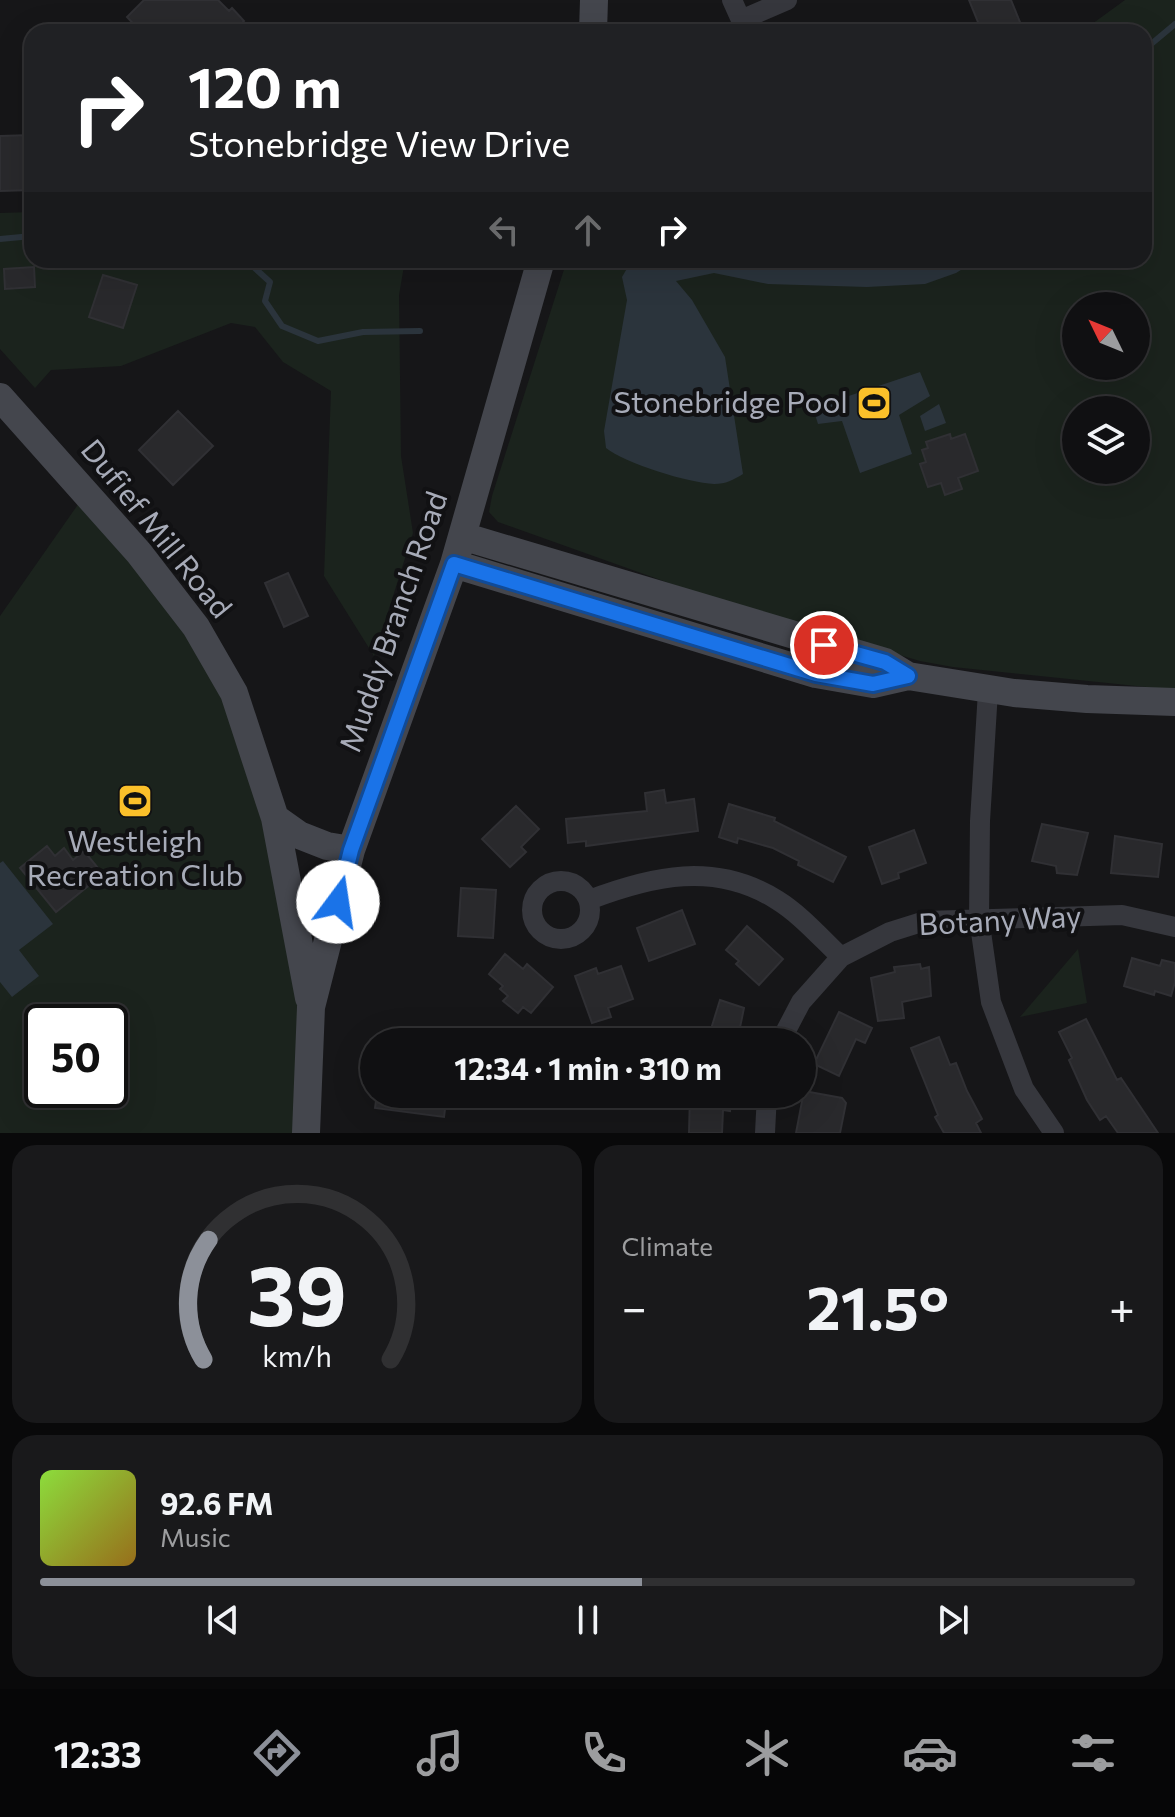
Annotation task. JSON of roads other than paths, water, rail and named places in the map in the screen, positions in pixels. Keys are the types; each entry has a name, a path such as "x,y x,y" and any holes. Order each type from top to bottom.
{"street":[{"path":"593,24 594,0"},
{"path":"732,0 741,20 787,0"},
{"name":"Muddy Branch Road","path":"311,1007 351,850 454,564 539,268"},
{"name":"Dufief Mill Road","path":"0,397 139,553 196,627 234,693 275,818 311,1007"},
{"path":"462,536 885,662 908,676 988,691 1175,702"},
{"path":"454,564 816,674 873,684 908,676"},
{"path":"988,691 980,821 979,918 991,1002 1024,1089 1054,1133"},
{"path":"275,818 299,835 327,846 351,850"},
{"path":"589,900 627,885 673,875 719,877 748,885 778,901 841,957"},
{"name":"Botany Way","path":"787,1028 801,1002 841,957 890,932 925,921 1122,915 1175,927"},
{"path":"306,1133 311,1007"},
{"path":"765,1133 766,1108"}],"waterway":[{"path":"1152,43 1175,24"},
{"path":"0,239 24,237"},
{"path":"255,268 270,282 265,301 282,326 318,341 363,332 420,331"}],"place":[{"name":"Stonebridge Pool","path":"874,403"},
{"name":"Westleigh Recreation Club","path":"135,801"}]}
